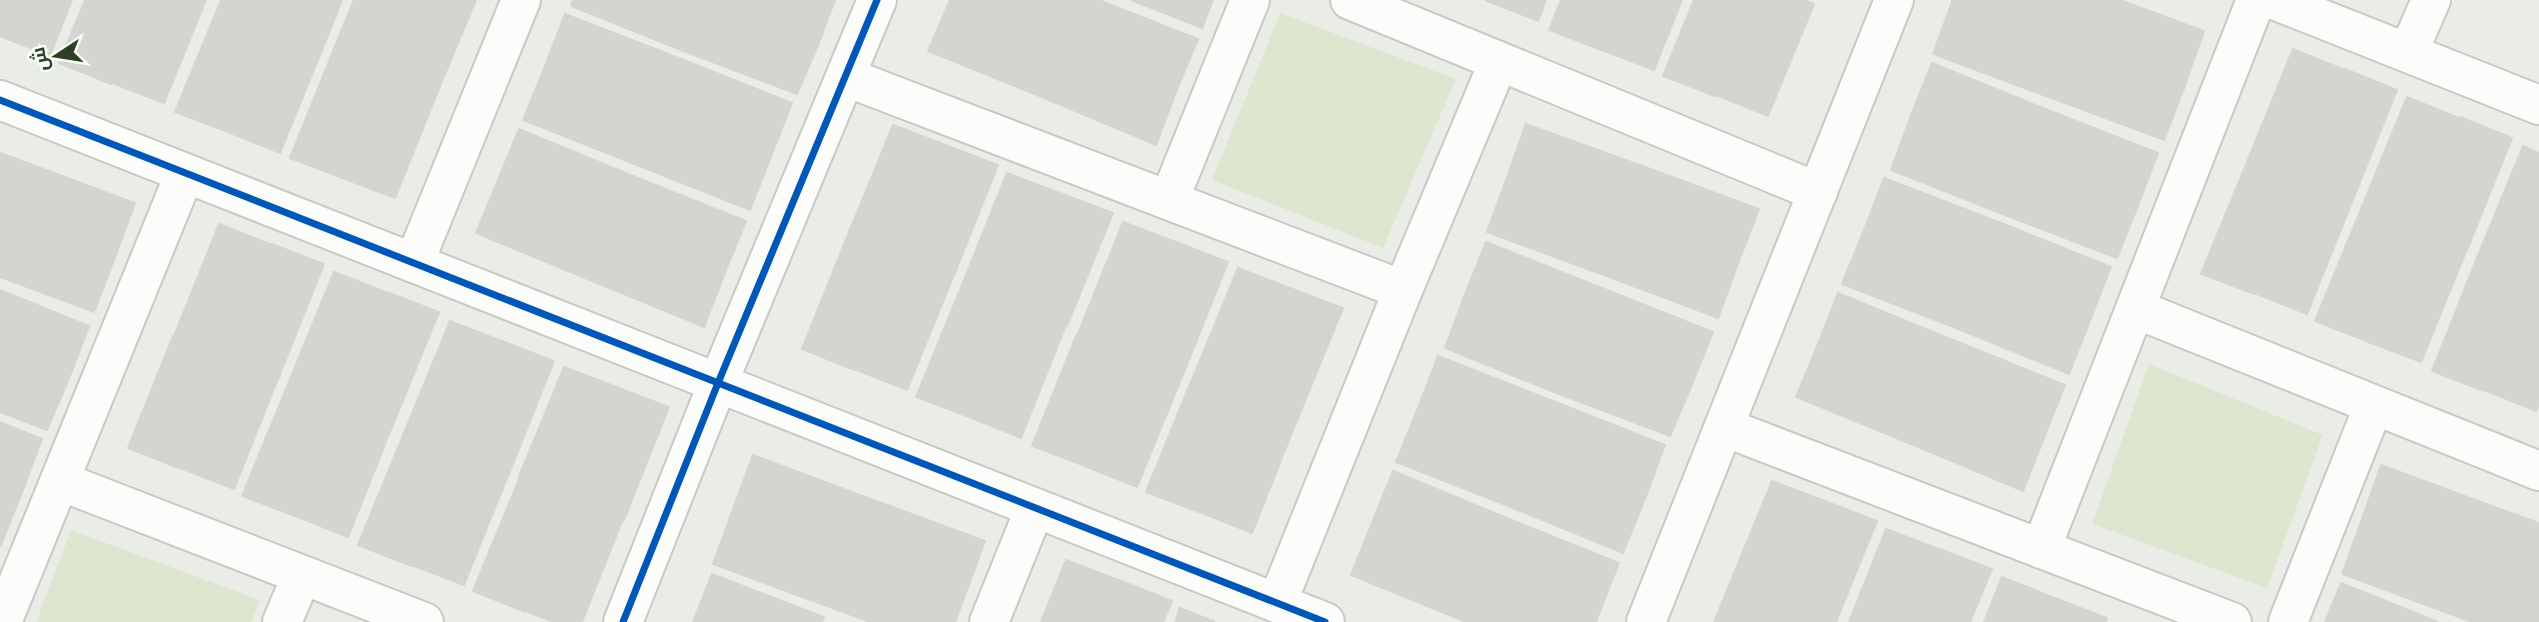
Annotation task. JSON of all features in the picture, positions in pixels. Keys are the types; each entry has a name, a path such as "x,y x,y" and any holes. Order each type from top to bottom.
{"street":[{"path":"414,263 521,0"},
{"path":"623,622 718,383 877,0"},
{"path":"1169,200 1250,0"},
{"path":"1350,0 1818,192"},
{"path":"1646,622 1894,0"},
{"path":"2041,549 2256,0"},
{"path":"2274,0 2539,105"},
{"path":"2408,53 2431,0"},
{"path":"1277,603 1499,61"},
{"path":"846,77 1403,290"},
{"path":"0,100 1325,622"},
{"path":"2,622 185,173"},
{"path":"2136,309 2539,471"},
{"path":"2288,622 2374,405"},
{"path":"1724,427 2232,622"},
{"path":"60,481 424,622"},
{"path":"989,622 1035,508"},
{"path":"282,622 302,575"}],"green space":[{"path":"1280,13 1456,79 1383,248 1212,180"},
{"path":"2149,364 2323,435 2267,588 2092,524"},
{"path":"71,530 260,600 251,622 36,622"}],"building":[{"path":"0,0 12,0 0,29"},
{"path":"12,0 72,0 50,56 0,36 0,28"},
{"path":"85,0 146,0 111,84 59,63"},
{"path":"146,0 206,0 164,103 112,83"},
{"path":"221,0 273,20 228,132 175,112"},
{"path":"221,0 281,0 273,21"},
{"path":"281,0 342,0 326,40 273,20"},
{"path":"354,0 415,0 387,67 335,46"},
{"path":"415,0 476,0 440,86 388,66"},
{"path":"573,0 702,0 683,51 571,6"},
{"path":"702,0 818,45 797,94 683,51"},
{"path":"705,0 835,0 818,45"},
{"path":"950,0 1064,46 1044,98 928,51"},
{"path":"954,0 1083,0 1064,46"},
{"path":"1083,0 1099,0 1198,39 1176,92 1064,46"},
{"path":"1131,0 1213,0 1202,28"},
{"path":"1485,0 1546,0 1538,21"},
{"path":"1561,0 1621,0 1601,50 1549,30"},
{"path":"1621,0 1682,0 1654,70 1601,50"},
{"path":"1694,0 1755,0 1715,96 1663,76"},
{"path":"1755,0 1804,0 1814,4 1768,116 1716,95"},
{"path":"1952,0 2077,0 2062,43"},
{"path":"2077,0 2120,0 2204,31 2184,88 2062,43"},
{"path":"1952,2 2062,43 2043,95 1933,54"},
{"path":"565,14 679,58 659,111 545,66"},
{"path":"273,20 326,40 280,153 228,132"},
{"path":"2062,43 2184,88 2164,140 2043,95"},
{"path":"335,46 388,66 342,178 290,158"},
{"path":"1064,46 1176,92 1156,145 1044,98"},
{"path":"2293,49 2345,70 2299,182 2247,162"},
{"path":"679,58 792,103 772,154 659,111"},
{"path":"1932,63 2043,108 2021,163 1910,118"},
{"path":"388,66 440,86 395,198 342,178"},
{"path":"545,66 659,111 639,166 523,120"},
{"path":"2345,69 2397,90 2352,202 2300,182"},
{"path":"2407,97 2459,118 2414,230 2361,209"},
{"path":"2043,108 2158,153 2137,208 2021,163"},
{"path":"659,111 772,154 750,210 639,166"},
{"path":"2460,117 2512,138 2467,250 2414,230"},
{"path":"1910,118 2021,163 2002,214 1891,170"},
{"path":"1526,124 1637,164 1616,221 1506,180"},
{"path":"893,125 946,145 900,258 847,237"},
{"path":"519,129 633,176 612,228 498,180"},
{"path":"946,145 998,165 953,278 899,257"},
{"path":"2523,146 2539,153 2539,256 2529,279 2477,258"},
{"path":"0,153 14,158 0,195"},
{"path":"14,158 135,203 114,260 0,218 0,195"},
{"path":"2247,162 2299,181 2254,294 2201,274"},
{"path":"2021,163 2137,208 2117,258 2002,214"},
{"path":"1637,164 1759,209 1737,266 1616,221"},
{"path":"1007,173 1060,193 1014,306 962,285"},
{"path":"633,176 746,221 724,275 612,228"},
{"path":"1884,178 1999,222 1978,274 1864,230"},
{"path":"498,180 612,228 592,281 476,233"},
{"path":"1506,180 1616,221 1598,273 1487,232"},
{"path":"2300,181 2352,202 2307,314 2254,293"},
{"path":"1060,193 1113,213 1067,326 1014,305"},
{"path":"2361,209 2414,230 2369,342 2315,321"},
{"path":"0,218 114,260 94,312 0,277"},
{"path":"1616,221 1737,266 1718,318 1598,273"},
{"path":"1123,222 1176,242 1130,354 1078,334"},
{"path":"1999,222 2111,267 2091,318 1978,274"},
{"path":"219,224 272,245 226,357 174,336"},
{"path":"612,228 724,275 704,327 592,281"},
{"path":"2414,229 2467,249 2421,362 2368,342"},
{"path":"1864,230 1978,274 1958,329 1842,284"},
{"path":"847,237 899,257 854,370 802,349"},
{"path":"1176,242 1228,262 1183,375 1130,354"},
{"path":"1486,242 1597,286 1575,341 1464,297"},
{"path":"272,244 324,264 279,377 226,356"},
{"path":"2539,255 2539,282 2529,279"},
{"path":"900,257 953,277 907,390 854,369"},
{"path":"2477,258 2529,278 2484,391 2432,371"},
{"path":"1238,268 1290,288 1245,400 1192,380"},
{"path":"334,272 386,292 341,405 288,384"},
{"path":"1978,274 2091,318 2069,374 1958,329"},
{"path":"2530,278 2539,282 2539,405 2536,411 2484,390"},
{"path":"962,285 1014,305 969,417 916,397"},
{"path":"1597,286 1713,332 1691,387 1575,341"},
{"path":"1290,288 1343,308 1297,421 1245,400"},
{"path":"0,290 89,326 68,381 0,354"},
{"path":"387,292 439,312 393,425 341,404"},
{"path":"1838,293 1953,340 1932,392 1818,344"},
{"path":"1464,297 1575,341 1556,393 1445,348"},
{"path":"1014,305 1066,325 1021,438 969,417"},
{"path":"450,321 502,341 456,454 404,433"},
{"path":"1077,334 1130,354 1085,466 1032,446"},
{"path":"173,336 226,356 181,469 128,448"},
{"path":"1953,340 2065,385 2044,438 1932,392"},
{"path":"502,341 554,361 509,474 457,453"},
{"path":"1575,341 1691,387 1670,436 1556,393"},
{"path":"1818,344 1932,392 1911,444 1796,397"},
{"path":"0,354 68,381 47,430 0,412"},
{"path":"1130,354 1183,374 1137,487 1084,466"},
{"path":"226,356 279,376 234,489 180,468"},
{"path":"1438,356 1553,401 1533,453 1418,408"},
{"path":"564,367 617,387 571,499 518,479"},
{"path":"1192,379 1245,400 1199,512 1146,492"},
{"path":"288,384 341,404 295,516 242,496"},
{"path":"616,387 669,407 624,520 571,499"},
{"path":"1932,392 2044,438 2023,491 1911,444"},
{"path":"1245,400 1297,420 1252,533 1199,512"},
{"path":"1553,401 1665,445 1646,496 1533,453"},
{"path":"340,404 393,424 348,537 295,516"},
{"path":"1418,408 1533,453 1513,508 1396,462"},
{"path":"0,422 42,439 23,490 0,481"},
{"path":"404,433 456,453 411,566 358,545"},
{"path":"457,453 509,473 464,585 411,565"},
{"path":"1533,453 1646,496 1623,553 1513,508"},
{"path":"753,455 863,496 842,553 732,512"},
{"path":"2381,465 2492,506 2471,562 2361,522"},
{"path":"1393,471 1507,518 1486,570 1372,523"},
{"path":"519,479 571,499 525,612 473,591"},
{"path":"0,481 23,490 0,547"},
{"path":"1772,481 1825,501 1779,613 1726,593"},
{"path":"863,496 985,541 964,598 842,553"},
{"path":"571,499 623,519 582,622 553,622 526,611"},
{"path":"1825,501 1877,521 1836,622 1802,622 1779,613"},
{"path":"2492,506 2539,523 2539,588 2471,562"},
{"path":"732,512 842,553 824,605 713,564"},
{"path":"1507,518 1619,563 1598,616 1486,570"},
{"path":"2361,522 2471,562 2453,615 2342,574"},
{"path":"1372,523 1486,570 1466,622 1351,575"},
{"path":"1886,529 1939,549 1909,622 1849,622"},
{"path":"1939,549 1992,569 1970,622 1909,622"},
{"path":"842,553 964,598 955,622 870,622 824,605"},
{"path":"1066,560 1119,580 1102,622 1041,622"},
{"path":"2471,562 2539,588 2539,622 2472,622 2453,615"},
{"path":"1486,570 1598,616 1596,622 1466,622"},
{"path":"712,574 824,617 822,622 693,622"},
{"path":"2002,577 2055,598 2045,622 1984,622"},
{"path":"1119,580 1172,601 1163,622 1102,622"},
{"path":"2341,583 2438,622 2325,622"},
{"path":"1726,593 1779,613 1775,622 1714,622"},
{"path":"2055,598 2107,618 2106,622 2045,622"},
{"path":"1180,608 1215,622 1175,622"},
{"path":"1779,613 1803,622 1775,622"}],"cycle path":[{"path":"623,622 718,383 877,0"},
{"path":"0,100 1325,622"}]}
